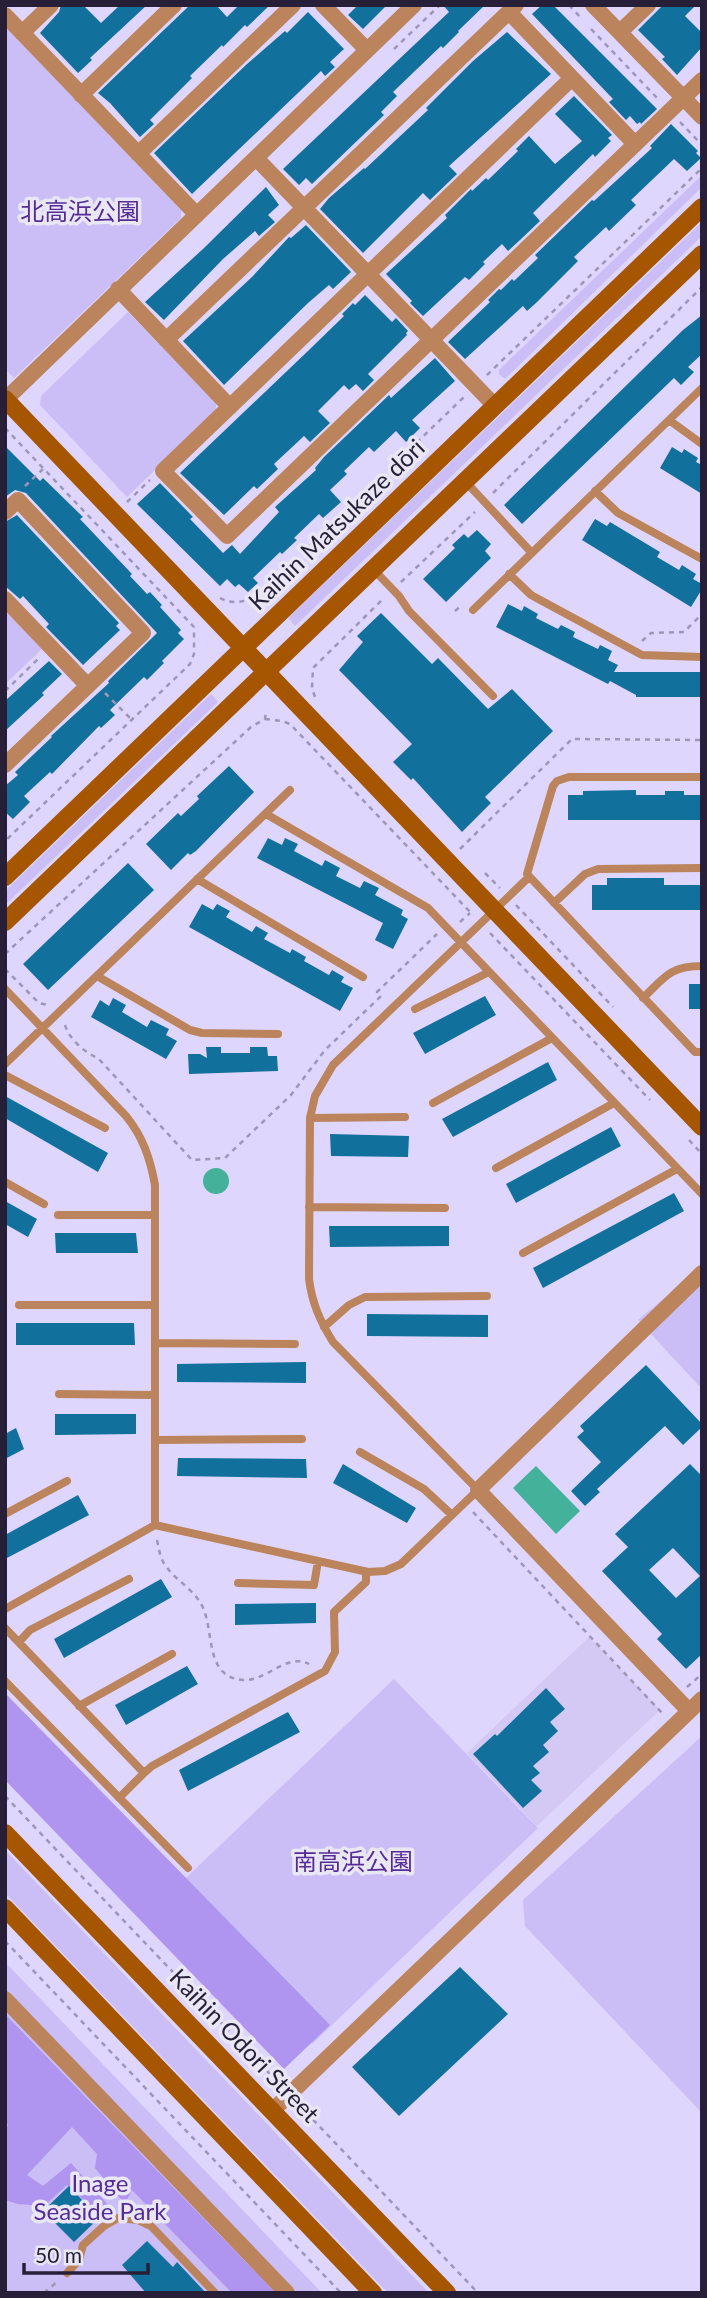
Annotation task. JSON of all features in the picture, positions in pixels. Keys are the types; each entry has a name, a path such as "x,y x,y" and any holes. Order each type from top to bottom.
{"street":[{"path":"22,33 51,5"},
{"path":"81,94 174,5"},
{"path":"138,154 293,5"},
{"path":"323,5 367,50"},
{"path":"414,5 5,399 702,1127"},
{"path":"593,5 702,117"},
{"path":"620,32 648,5"},
{"path":"166,340 513,9 572,78 635,144"},
{"path":"5,15 197,215"},
{"path":"572,78 163,471 227,536 702,80"},
{"path":"257,159 495,406"},
{"name":"Kaihin Matsukaze dōri","path":"5,877 702,207"},
{"path":"5,922 702,254"},
{"path":"118,289 230,407"},
{"path":"5,512 18,500 143,633 5,765"},
{"path":"5,599 90,683"},
{"path":"272,2110 698,1704 478,1490 702,1273"},
{"name":"Kaihin Odori Street","path":"5,1833 447,2293"},
{"path":"5,1908 373,2293"},
{"path":"5,1999 287,2293"}],"lane":[{"path":"473,610 702,388"},
{"path":"669,420 702,444"},
{"path":"465,481 531,552"},
{"path":"595,491 618,513 702,559"},
{"path":"373,569 399,596 409,611 493,696"},
{"path":"509,574 531,596 642,654 702,657"},
{"path":"702,777 569,777 557,781 553,786 527,874 695,1052 702,1052"},
{"path":"5,1064 290,790"},
{"path":"266,814 428,908 702,1194"},
{"path":"554,903 585,874 598,869 702,868"},
{"path":"5,1609 155,1525 366,1572 385,1571 401,1564 478,1490 333,1342 311,1300 310,1118 315,1096 333,1065 529,877"},
{"path":"197,879 363,977"},
{"path":"643,998 671,971 682,966 702,966"},
{"path":"415,1009 489,972"},
{"path":"97,976 190,1030 202,1033 278,1034"},
{"path":"5,989 139,1132 152,1167 155,1185 155,1525"},
{"path":"432,1103 552,1038"},
{"path":"5,1075 105,1128"},
{"path":"496,1168 614,1102"},
{"path":"310,1118 405,1117"},
{"path":"523,1253 677,1169"},
{"path":"5,1182 44,1204"},
{"path":"309,1207 445,1208"},
{"path":"58,1215 155,1215"},
{"path":"324,1327 349,1305 365,1297 487,1296"},
{"path":"19,1305 155,1305"},
{"path":"155,1343 295,1344"},
{"path":"59,1394 155,1395"},
{"path":"155,1440 302,1439"},
{"path":"360,1452 424,1489 452,1515"},
{"path":"5,1514 67,1481"},
{"path":"238,1583 314,1585 318,1561"},
{"path":"119,1798 152,1766 325,1671 335,1652 334,1612 366,1582 366,1572"},
{"path":"19,1642 30,1630 130,1578"},
{"path":"5,1628 144,1773"},
{"path":"79,1706 172,1654"},
{"path":"5,1681 188,1868"},
{"path":"67,2273 79,2260 83,2245 104,2226 118,2218 138,2220 151,2226 215,2293"}],"path":[{"path":"569,5 663,105"},
{"path":"678,120 702,145"},
{"path":"494,369 702,168"},
{"path":"491,495 702,287"},
{"path":"217,596 225,601 248,601 258,596 469,392"},
{"path":"5,428 194,626 194,654 190,664 5,841"},
{"path":"18,500 19,492 44,468"},
{"path":"127,502 163,471"},
{"path":"401,582 477,510 482,515"},
{"path":"320,702 312,688 313,668 389,594"},
{"path":"455,611 465,601"},
{"path":"641,644 651,634 684,632 702,614"},
{"path":"5,691 51,647"},
{"path":"90,683 132,720"},
{"path":"265,719 266,711"},
{"path":"5,954 251,727 265,719 282,720 290,724 474,916"},
{"path":"460,849 572,739 702,740"},
{"path":"478,866 503,890"},
{"path":"516,904 618,1012"},
{"path":"455,927 470,913"},
{"path":"488,931 655,1105"},
{"path":"73,1017 65,1026 66,1030 88,1055 97,1058 192,1160 225,1158 291,1095 325,1050 381,996 377,992 435,934 445,936"},
{"path":"683,1134 702,1154"},
{"path":"471,1509 662,1711 661,1718"},
{"path":"157,1540 160,1557 165,1565 191,1589 204,1608 215,1664 222,1672 233,1678 253,1679 287,1663 298,1661 306,1662 318,1674"},
{"path":"5,1796 271,2075 279,2080 284,2078"},
{"path":"5,1941 341,2293"},
{"path":"304,2098 302,2108 478,2293"},
{"path":"46,2292 67,2273"}],"shaded area":[{"path":"216,1168 225,1172 229,1181 225,1190 216,1194 207,1190 203,1181 207,1172"},
{"path":"536,1466 580,1511 556,1534 513,1488"},
{"path":"589,1637 660,1710 537,1826 467,1753"}],"green space":[{"name":"北高浜公園","path":"5,26 181,210 181,218 14,378 5,369"},
{"path":"702,175 702,187 505,379 499,374 499,370"},
{"path":"702,222 702,236 295,626 288,618"},
{"path":"128,312 216,403 216,411 127,497 40,405 41,396"},
{"path":"5,611 42,649 5,684"},
{"path":"211,694 218,702 5,905 5,891"},
{"path":"702,1267 702,1389 638,1320"},
{"name":"南高浜公園","path":"394,1679 538,1828 312,2044 168,1895"},
{"path":"5,1693 330,2025 284,2069 5,1780"},
{"path":"702,1736 702,2113 525,1926 523,1900"},
{"path":"5,1850 429,2293 388,2293 5,1893"},
{"name":"Inage Seaside Park","path":"5,1962 322,2293 5,2293"},
{"path":"5,2014 276,2293 232,2293 132,2190 125,2204 95,2168 97,2154 72,2127 27,2175 43,2186 71,2163 116,2214 104,2218 67,2185 44,2206 5,2200 5,2131 8,2125 5,2120"}],"building":[{"path":"61,5 83,5 101,23 120,5 147,5 90,58 92,60 78,73 40,33 59,12"},
{"path":"190,5 216,5 227,17 239,5 270,5 190,76 192,78 150,120 154,124 140,137 98,93"},
{"path":"358,5 387,5 363,29 348,15"},
{"path":"443,5 485,5 443,48 441,46 393,92 397,96 381,112 384,115 312,184 306,178 299,185 283,169 449,12"},
{"path":"542,5 553,5 657,109 641,124 637,124 630,116 626,120 609,102 613,99 532,14"},
{"path":"663,5 696,5 685,16 702,33 702,47 677,75 662,59 665,57 638,30"},
{"path":"308,12 344,49 330,62 335,67 325,76 321,71 192,194 154,153 247,64 285,31 287,33"},
{"path":"507,32 551,74 449,166 457,174 430,200 423,193 363,253 320,209 428,110 426,108 473,61"},
{"path":"574,96 612,135 608,138 611,141 595,157 593,154 533,213 540,221 520,240 508,251 502,244 469,280 465,277 423,316 386,274 447,218 445,215 471,189 472,191 486,178 488,180 518,151 516,149 529,136 555,164 582,141 555,114"},
{"path":"671,124 698,151 696,153 701,158 687,171 674,159 631,200 636,205 609,231 606,227 574,257 578,261 536,303 527,311 523,306 465,359 448,342 490,302 488,300 499,289 512,279 514,281 538,258 535,255 592,200 652,148 650,146"},
{"path":"266,187 279,205 268,215 275,222 259,236 255,231 223,259 164,320 145,302"},
{"path":"306,225 351,272 333,289 329,285 308,303 224,385 183,341 252,277 289,237"},
{"path":"365,295 392,322 396,318 408,331 407,335 368,374 374,380 363,391 356,384 349,390 344,385 318,411 330,423 310,442 304,436 274,464 278,469 257,489 254,486 224,515 180,473 344,316 342,314 353,303 355,305"},
{"path":"702,315 702,354 688,367 694,372 681,385 674,378 522,524 504,505 683,330"},
{"path":"435,358 455,381 412,420 420,428 406,442 396,431 374,452 369,447 344,471 347,474 330,490 341,502 323,518 319,514 294,538 297,540 253,578 258,583 248,592 239,584 235,587 227,579 220,586 137,504 160,483 223,553 232,545 240,554 279,512 275,507 316,470 324,457 389,395 391,398"},
{"path":"5,446 40,481 43,478 83,517 80,519 132,574 130,576 162,605 160,607 181,630 178,633 184,639 147,680 144,677 110,710 115,715 101,728 99,726 52,774 50,772 24,796 30,802 13,819 5,812 5,786 18,775 15,772 109,683 108,681 157,633 26,493 15,490 5,497"},
{"path":"672,447 682,453 684,449 698,458 696,462 702,465 702,494 660,468"},
{"path":"17,515 119,623 116,626 120,630 83,665 46,627 49,624 23,596 20,599 5,586 5,522"},
{"path":"595,519 607,526 610,522 660,552 657,557 679,570 682,565 696,574 693,579 702,584 702,589 691,607 582,540"},
{"path":"477,530 491,544 485,551 491,558 446,602 423,579 455,548 452,545 464,534 468,538"},
{"path":"508,604 522,611 524,606 538,614 536,618 558,629 561,625 575,632 573,637 598,649 600,645 612,651 608,660 618,665 614,672 702,672 702,697 636,697 610,681 608,684 496,627"},
{"path":"381,613 432,664 438,658 488,709 512,689 553,731 485,797 491,803 462,832 413,778 411,780 393,762 412,744 339,670 363,642 357,636"},
{"path":"49,661 62,674 42,693 44,695 5,731 5,701"},
{"path":"229,766 254,792 196,851 190,855 188,853 171,870 146,844 178,813 181,816 199,799 197,796"},
{"path":"636,790 636,795 665,795 665,791 684,791 684,795 702,795 702,820 568,820 568,795 583,795 583,791"},
{"path":"268,838 282,845 285,838 298,844 294,851 322,866 325,860 340,868 336,876 360,888 364,881 379,888 375,895 403,910 401,915 408,919 393,949 375,940 383,923 257,858"},
{"path":"128,863 154,890 48,990 23,964"},
{"path":"607,878 664,878 664,885 702,885 702,910 592,910 592,885 607,885"},
{"path":"202,904 213,910 217,904 230,911 226,917 252,932 256,926 268,933 264,939 290,953 292,949 306,957 304,961 329,975 332,970 344,977 341,982 353,988 340,1011 189,927"},
{"path":"689,984 702,984 702,1009 689,1009"},
{"path":"485,996 496,1015 425,1054 413,1033"},
{"path":"113,998 126,1005 122,1012 147,1027 151,1020 169,1029 166,1035 177,1041 166,1059 91,1017 100,1000 109,1006"},
{"path":"206,1047 221,1047 221,1053 250,1053 250,1047 267,1047 268,1056 277,1056 278,1071 189,1074 188,1054 200,1054 207,1058"},
{"path":"548,1062 557,1080 453,1137 442,1119"},
{"path":"5,1096 108,1153 98,1172 5,1118"},
{"path":"611,1127 621,1146 516,1203 506,1184"},
{"path":"330,1134 409,1136 408,1157 331,1156"},
{"path":"674,1193 684,1211 543,1288 533,1268"},
{"path":"5,1201 37,1219 28,1237 5,1224"},
{"path":"329,1226 449,1226 449,1246 330,1247"},
{"path":"55,1233 136,1233 138,1253 56,1253"},
{"path":"367,1314 488,1315 488,1337 367,1336"},
{"path":"16,1323 134,1323 135,1345 16,1345"},
{"path":"306,1362 306,1383 177,1382 177,1364"},
{"path":"646,1365 702,1427 683,1445 665,1426 597,1489 600,1492 585,1506 571,1491 601,1462 577,1437 584,1431 580,1426"},
{"path":"55,1414 136,1414 136,1434 55,1435"},
{"path":"16,1428 24,1449 5,1459 5,1434"},
{"path":"178,1458 306,1459 307,1478 177,1476"},
{"path":"343,1464 416,1508 407,1523 333,1483"},
{"path":"690,1464 702,1476 702,1654 686,1669 657,1639 662,1634 602,1571 628,1547 615,1534","holes":["673,1548 700,1576 676,1598 649,1570"]},
{"path":"78,1495 89,1515 5,1559 5,1535"},
{"path":"161,1579 172,1597 64,1658 54,1639"},
{"path":"316,1603 316,1623 235,1625 235,1604"},
{"path":"187,1666 198,1684 126,1725 115,1705"},
{"path":"546,1688 565,1709 550,1722 558,1731 543,1745 549,1752 533,1766 540,1773 531,1780 542,1791 523,1808 473,1754 495,1734 497,1736"},
{"path":"288,1712 300,1732 188,1791 179,1770"},
{"path":"460,1967 508,2014 399,2116 352,2067"},
{"path":"69,2186 99,2218 74,2242 43,2211"},
{"path":"147,2241 173,2267 177,2262 206,2293 146,2293 122,2265"}]}
